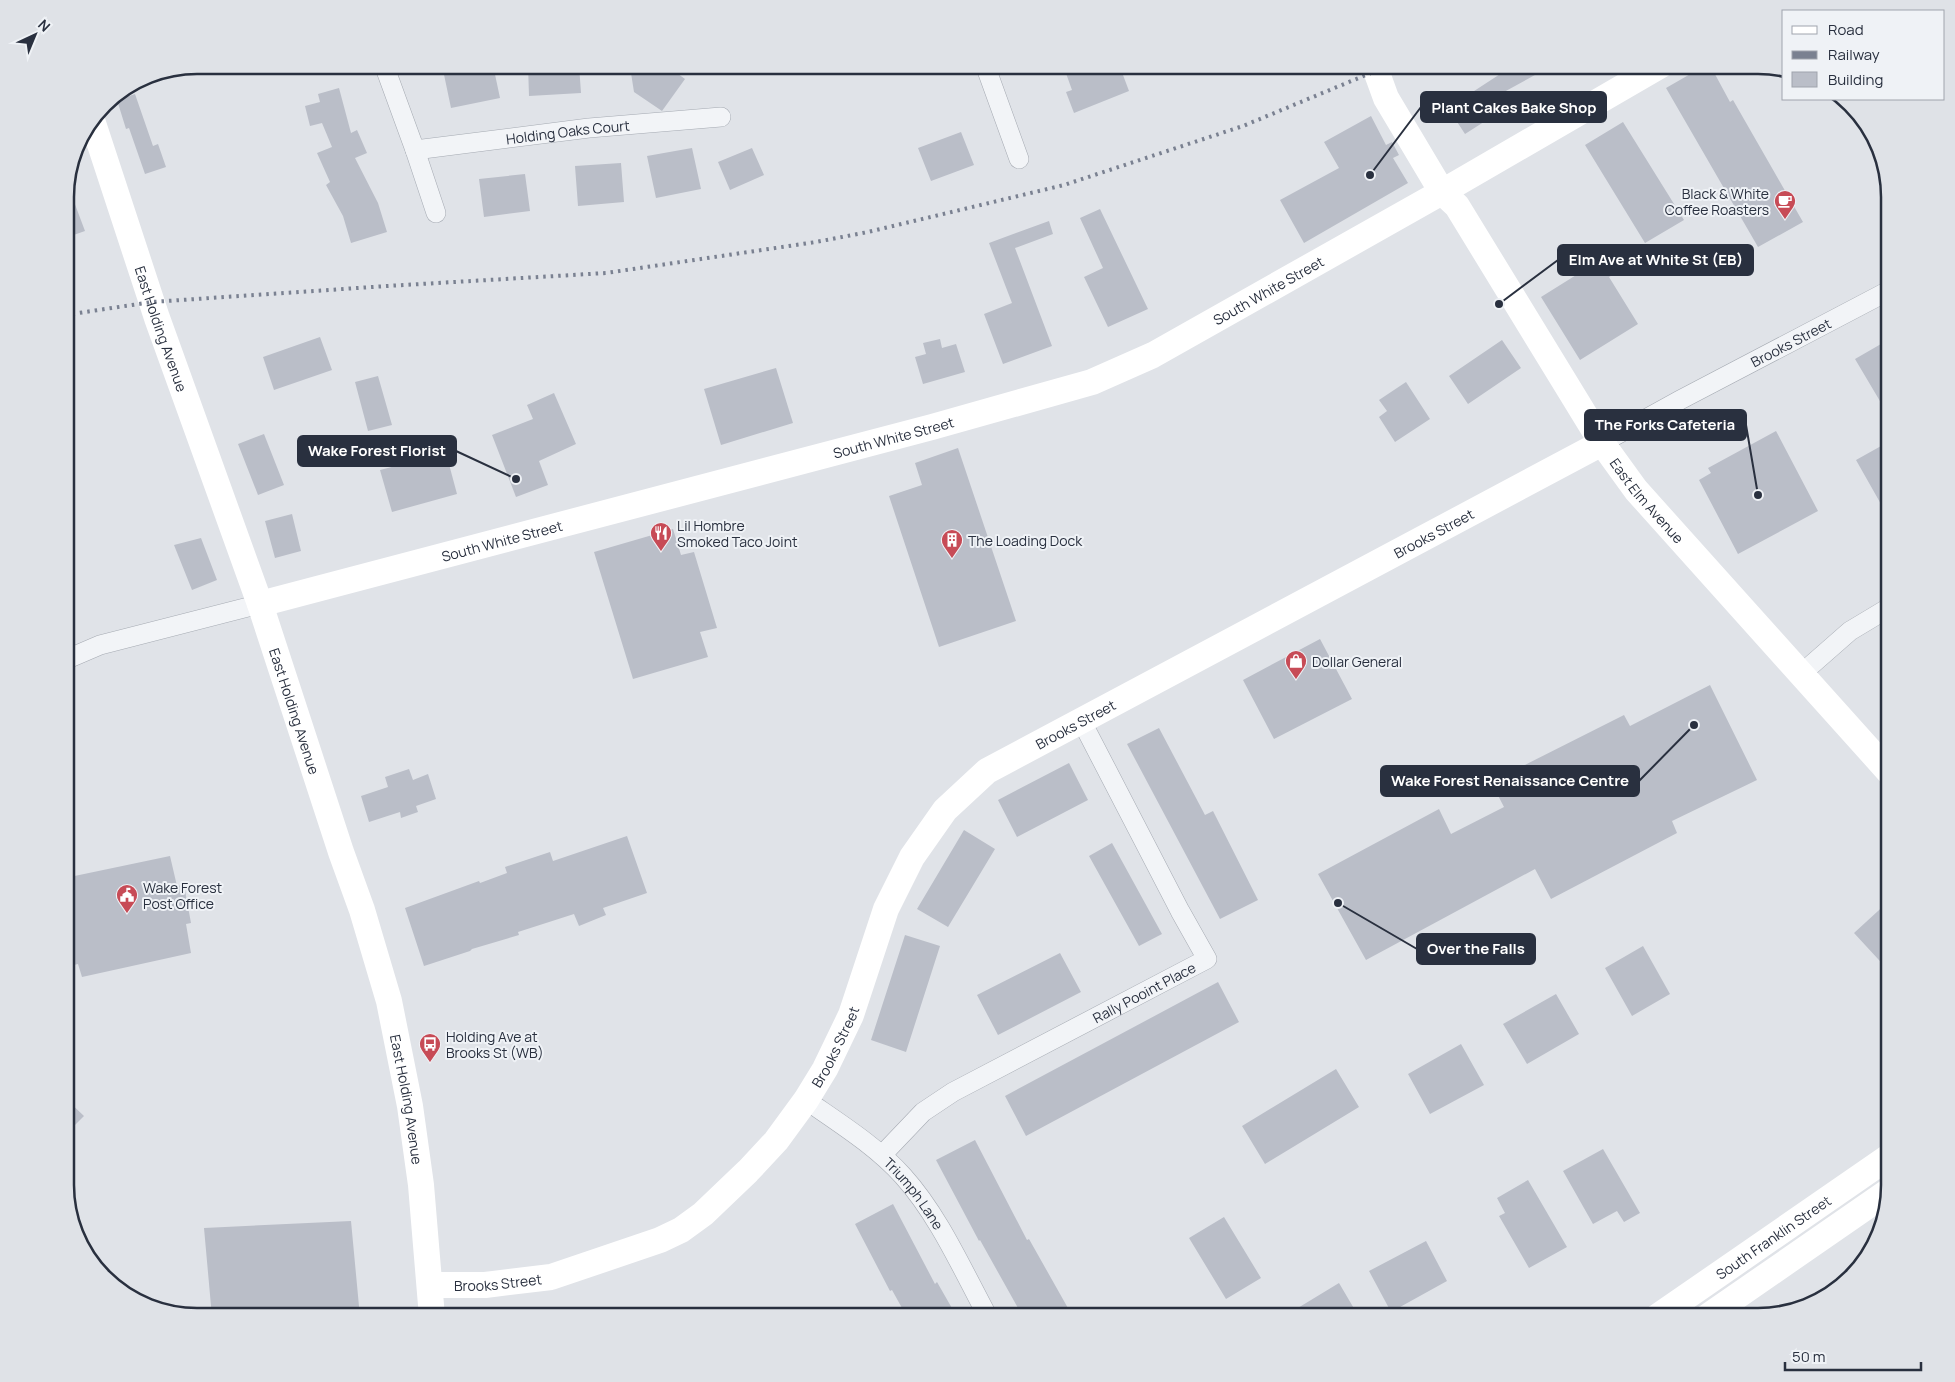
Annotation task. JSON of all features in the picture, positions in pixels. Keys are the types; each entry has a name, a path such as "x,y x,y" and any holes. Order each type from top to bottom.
{"street":[{"path":"387,74 416,150 436,213"},
{"path":"988,74 1019,159"},
{"name":"East Elm Avenue","path":"1377,74 1386,98 1442,192 1457,206 1602,443 1636,490 1881,764"},
{"name":"South White Street","path":"74,656 100,645 932,427 1092,382 1153,355 1442,192 1645,74"},
{"name":"Holding Oaks Court","path":"416,150 589,128 721,117"},
{"name":"East Holding Avenue","path":"95,129 157,318 260,604 362,910 389,1001 410,1106 421,1185 431,1308"},
{"name":"Brooks Street","path":"430,1285 486,1285 551,1277 660,1240 681,1230 704,1214 748,1172 776,1141 806,1100 824,1069 850,1015 886,909 912,857 945,810 986,770 1602,443 1692,393 1881,295"},
{"path":"1801,674 1850,631 1881,612"},
{"name":"Rally Pooint Place","path":"882,1155 923,1112 953,1092 1207,958 1180,911 1081,720"},
{"name":"Triumph Lane","path":"806,1100 882,1155 902,1175 926,1204 983,1308"},
{"name":"South Franklin Street","path":"1670,1308 1881,1162"},
{"name":"South Franklin Street","path":"1720,1308 1880,1198"}],"building":[{"path":"444,74 495,74 500,98 451,108"},
{"path":"528,74 580,74 581,93 529,96"},
{"path":"631,74 678,74 685,79 662,111 634,92"},
{"path":"1066,74 1123,74 1129,91 1074,113 1066,92 1072,90"},
{"path":"1500,74 1537,74 1504,92 1512,104 1465,134 1448,108"},
{"path":"1690,74 1715,74 1730,102 1733,100 1803,222 1758,247 1666,88"},
{"path":"339,88 351,133 357,130 367,153 355,158 378,203 387,232 351,243 343,216 326,185 330,182 317,153 332,147 322,123 310,126 305,106 320,102 318,94"},
{"path":"135,94 153,146 158,144 166,167 145,174 129,128 126,129 118,103 125,97"},
{"path":"1371,116 1386,145 1392,142 1399,155 1393,158 1408,183 1304,243 1280,200 1339,168 1324,142"},
{"path":"1623,122 1684,220 1645,243 1585,145"},
{"path":"961,132 974,165 931,181 918,148"},
{"path":"692,148 701,189 656,198 647,156"},
{"path":"752,148 764,175 730,190 718,162"},
{"path":"621,163 624,202 578,206 575,166"},
{"path":"525,174 530,211 484,217 479,179"},
{"path":"74,202 85,231 74,235"},
{"path":"1100,209 1148,309 1108,327 1084,277 1103,268 1080,218"},
{"path":"1049,221 1053,234 1015,248 1052,346 1003,364 984,314 1012,303 989,243"},
{"path":"1615,254 1624,268 1609,277 1638,324 1580,360 1541,297 1597,262 1599,264"},
{"path":"320,337 332,370 274,390 263,357"},
{"path":"940,339 942,348 956,344 965,372 923,384 915,357 926,354 923,343"},
{"path":"1502,340 1521,368 1468,404 1449,376"},
{"path":"1881,344 1881,403 1855,359"},
{"path":"776,368 793,423 721,445 704,389"},
{"path":"378,376 392,425 368,431 355,382"},
{"path":"1406,382 1430,419 1395,442 1379,417 1387,411 1379,400"},
{"path":"554,393 576,444 539,461 548,485 516,497 492,435 533,419 527,405"},
{"path":"1776,431 1818,511 1738,554 1699,480 1711,473 1708,468"},
{"path":"264,434 284,485 258,495 238,444"},
{"path":"1881,446 1881,504 1856,460"},
{"name":"The Loading Dock","path":"958,448 1016,621 939,647 889,496 922,485 915,463"},
{"path":"446,453 457,494 392,512 380,470"},
{"path":"292,514 301,551 275,558 265,521"},
{"path":"673,529 681,555 694,552 717,628 700,632 708,657 633,679 594,552"},
{"path":"201,538 217,580 192,590 174,545"},
{"path":"1320,639 1352,699 1274,739 1243,680"},
{"path":"1710,685 1757,780 1672,821 1677,833 1551,899 1535,869 1366,960 1318,874 1439,809 1451,834 1504,807 1491,782 1624,715 1630,726"},
{"path":"1159,728 1205,815 1213,811 1258,900 1220,919 1127,744"},
{"path":"1069,763 1088,800 1017,837 998,800"},
{"path":"409,769 413,780 428,774 436,799 416,806 418,812 401,818 400,812 369,822 361,796 388,787 385,777"},
{"path":"964,830 995,849 948,927 917,909"},
{"path":"627,836 647,893 603,908 606,915 579,926 574,914 518,932 519,935 424,966 405,908 479,881 480,883 507,873 505,867 550,852 553,861"},
{"path":"1112,843 1162,934 1139,946 1089,856"},
{"name":"Wake Forest Post Office","path":"170,856 177,886 184,885 191,923 186,924 191,953 82,977 78,964 74,965 74,876"},
{"path":"1881,908 1881,962 1854,933"},
{"path":"905,935 940,946 906,1052 871,1040"},
{"path":"1643,946 1670,994 1632,1016 1605,968"},
{"path":"1060,953 1081,992 998,1035 977,995"},
{"path":"1218,982 1239,1022 1026,1136 1005,1096"},
{"path":"1556,994 1579,1034 1527,1064 1503,1024"},
{"path":"1461,1044 1484,1085 1430,1114 1408,1074"},
{"path":"1336,1069 1359,1107 1265,1164 1242,1126"},
{"path":"74,1107 84,1116 74,1126"},
{"path":"975,1140 1027,1240 1029,1239 1068,1308 1018,1308 979,1241 936,1160"},
{"path":"1603,1149 1640,1213 1624,1222 1617,1211 1593,1224 1563,1171"},
{"path":"1528,1180 1567,1247 1529,1268 1499,1216 1505,1213 1497,1198"},
{"path":"893,1204 935,1284 937,1282 952,1308 902,1308 892,1290 890,1291 855,1224"},
{"path":"1224,1217 1261,1278 1226,1299 1189,1238"},
{"path":"351,1221 359,1308 211,1308 204,1228"},
{"path":"1426,1241 1447,1281 1398,1308 1389,1308 1369,1271"},
{"path":"1339,1283 1354,1308 1298,1308"}],"railway":[{"path":"74,314 152,302 606,273 816,242 868,232 1064,185 1243,126 1368,74"}],"place":[{"name":"Plant Cakes Bake Shop","path":"1370,175"},
{"name":"Black & White Coffee Roasters","path":"1785,220"},
{"name":"Elm Ave at White St (EB)","path":"1499,304"},
{"name":"Wake Forest Florist","path":"516,479"},
{"name":"The Forks Cafeteria","path":"1758,495"},
{"name":"Lil Hombre Smoked Taco Joint","path":"661,552"},
{"name":"The Loading Dock","path":"952,559"},
{"name":"Dollar General","path":"1296,680"},
{"name":"Wake Forest Renaissance Centre","path":"1694,725"},
{"name":"Over the Falls","path":"1338,903"},
{"name":"Wake Forest Post Office","path":"127,914"},
{"name":"Holding Ave at Brooks St (WB)","path":"430,1063"}]}
